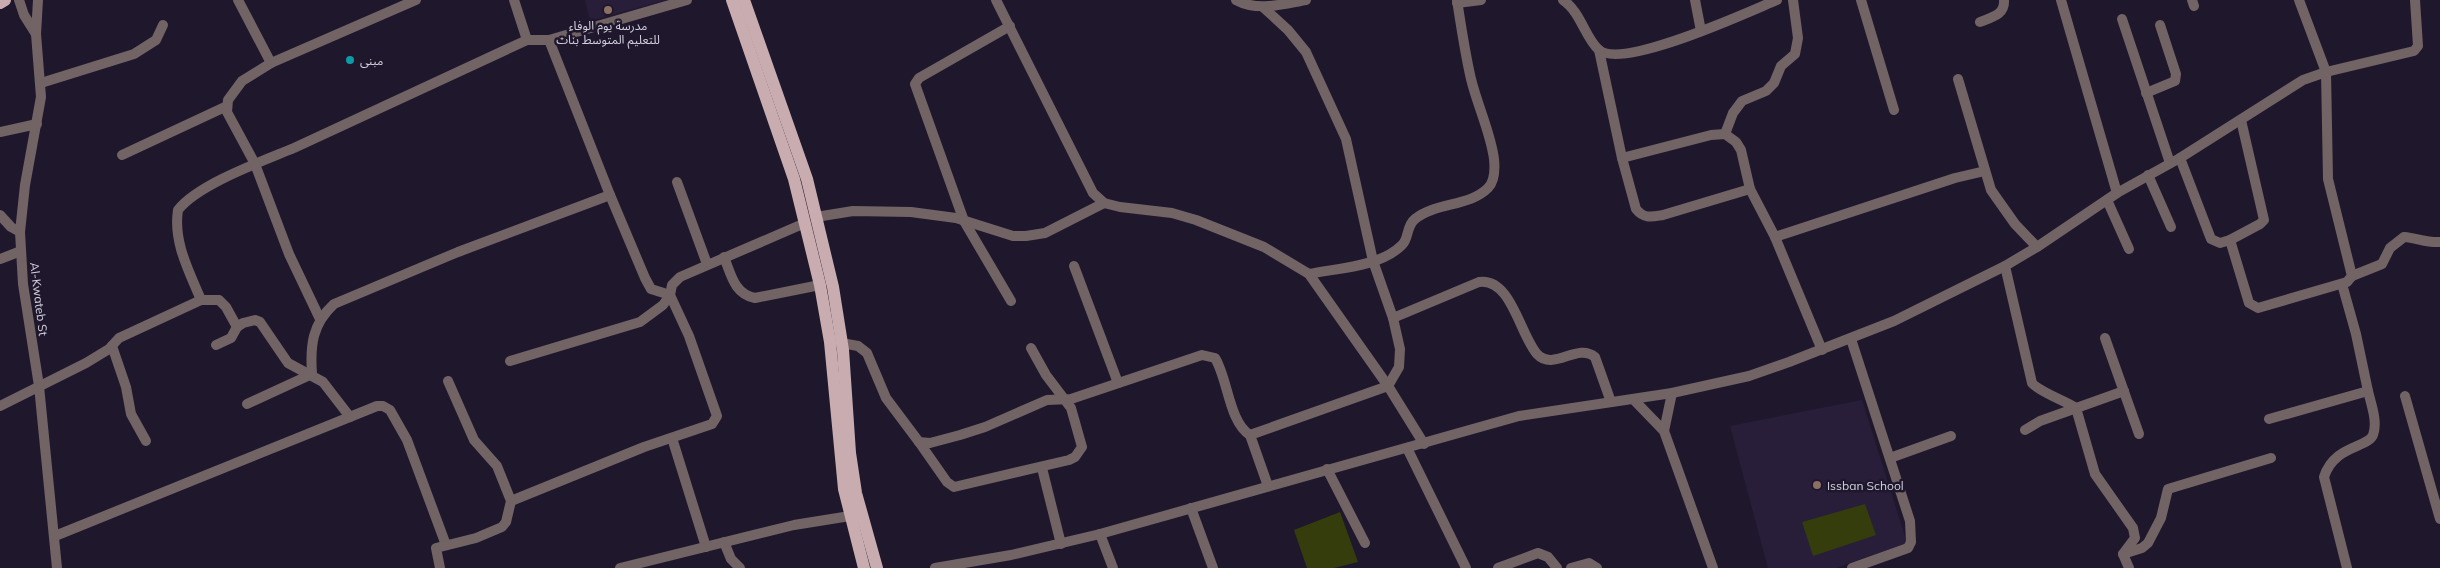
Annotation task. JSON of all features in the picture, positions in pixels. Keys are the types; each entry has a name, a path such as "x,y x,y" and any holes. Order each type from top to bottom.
{"main road":[{"path":"0,3 5,0"},
{"path":"732,0 833,287 843,480 850,516 864,566"},
{"path":"744,0 807,179 810,220 820,285 836,342 856,493 878,568"}],"street":[{"path":"19,0 27,20 36,34"},
{"path":"36,34 38,0"},
{"path":"238,0 271,63"},
{"path":"320,319 289,254 255,164 227,112 230,94 242,81 271,63 416,0"},
{"path":"514,0 527,40"},
{"path":"201,300 178,242 176,229 178,210 194,195 255,164 328,133 527,40 549,40 687,0"},
{"path":"996,0 1084,179 1093,193 1104,203 1120,207 1172,213 1196,220 1264,247 1309,274 1388,386 1424,444"},
{"path":"1236,0 1263,7 1306,0"},
{"path":"1309,274 1373,261 1392,254 1404,243 1407,230 1414,219 1438,208 1480,194 1488,188 1493,180 1494,157 1471,78 1457,2 1481,0"},
{"path":"1563,0 1577,14 1599,50 1622,158 1636,209 1641,215 1649,218 1693,207 1750,189"},
{"path":"1695,0 1701,31"},
{"path":"1599,50 1612,55 1650,49 1701,31 1777,0"},
{"path":"1725,134 1733,113 1742,101 1766,91 1774,83 1781,66 1795,54 1798,38 1792,0"},
{"path":"1861,0 1894,110"},
{"path":"1980,22 2000,14 2004,9 2004,0"},
{"path":"2061,0 2117,193"},
{"path":"2298,0 2326,72 2328,178 2352,276"},
{"path":"935,568 1061,544 1100,534 1519,416 1672,393 1749,376 1822,350 1894,320 2005,266 2037,247 2117,193 2241,120 2303,80 2326,72 2414,51 2418,46 2415,0"},
{"path":"1250,435 1388,386 1396,373 1400,361 1400,349 1393,318 1373,261 1346,139 1306,52 1288,30 1263,7"},
{"path":"2122,19 2146,93 2175,160 2211,239 2220,243 2230,240 2264,220 2241,120"},
{"path":"41,83 134,54 156,40 163,25"},
{"path":"2146,93 2175,81 2176,74 2160,25"},
{"path":"1010,26 919,78 915,84 964,220 1011,302"},
{"name":"Al-Kwateb St","path":"36,34 41,83 25,185 20,232 23,284 38,386 57,568"},
{"path":"511,501 712,424 717,416 689,336 670,295 656,291 649,286 610,195 549,40"},
{"path":"1958,79 1991,190 2000,205 2037,247"},
{"path":"122,155 227,106"},
{"path":"0,132 36,124"},
{"path":"1622,158 1711,135 1725,134 1736,142 1741,150 1750,189 1775,237 1822,350"},
{"path":"1775,237 1955,178 1985,171"},
{"path":"2148,174 2171,227"},
{"path":"677,182 707,264"},
{"path":"312,374 312,339 320,319 334,304 458,252 610,195"},
{"path":"2107,200 2130,250"},
{"path":"510,361 640,322 657,311 670,295 672,285 680,277 810,220 853,212 911,212 964,220 1013,236 1026,236 1045,233 1104,203"},
{"path":"0,215 11,227 20,232"},
{"path":"2230,240 2249,302 2252,306 2258,308 2351,280 2352,276 2382,264 2390,248 2404,237 2416,238 2428,243 2440,242"},
{"path":"0,259 21,251"},
{"path":"724,257 737,289 744,296 755,298 820,285"},
{"path":"1074,266 1118,383"},
{"path":"2005,266 2032,383 2039,390 2046,391 2076,408 2082,421 2096,474 2133,528 2135,538 2123,554"},
{"path":"1393,318 1479,282 1494,283 1503,291 1532,348 1541,358 1552,360 1583,352 1594,357 1611,402"},
{"path":"2342,284 2374,420 2373,436 2368,441 2356,444 2333,460 2324,477 2347,568"},
{"path":"0,406 86,363 112,346 119,338 201,300 219,300 226,306 237,327"},
{"path":"216,345 231,338 237,327 249,321 260,322 288,363 312,374 323,382 350,417"},
{"path":"1851,338 1910,521 1911,545 1908,548 1852,568"},
{"path":"2105,338 2139,434"},
{"path":"836,342 858,346 867,353 886,398 947,482 954,487 1042,468 1075,457 1082,447 1071,408 1046,375 1031,348"},
{"path":"112,346 126,387 131,414 146,441"},
{"path":"919,442 930,443 960,436 1047,400 1065,399 1202,356 1210,356 1215,358 1220,365 1233,409 1244,431 1250,435 1268,486"},
{"path":"247,404 312,374"},
{"path":"440,568 436,549 476,538 502,527 506,522 511,501 497,466 474,440 448,381"},
{"path":"2025,430 2040,421 2124,391"},
{"path":"2269,419 2368,391"},
{"path":"1664,432 1672,393"},
{"path":"2405,396 2440,519"},
{"path":"1634,400 1664,432 1712,568"},
{"path":"55,536 377,406 383,406 390,410 406,440 446,545"},
{"path":"1890,458 1951,436"},
{"path":"672,438 706,547"},
{"path":"1407,448 1466,568"},
{"path":"2123,554 2142,548 2148,543 2161,518 2168,489 2271,458"},
{"path":"1042,468 1061,544"},
{"path":"1327,469 1365,543"},
{"path":"1191,508 1213,568"},
{"path":"620,568 794,525 850,516"},
{"path":"1100,534 1113,568"},
{"path":"724,542 731,559 740,568"},
{"path":"1498,568 1538,553 1548,557 1557,568"},
{"path":"2123,554 2129,568"},
{"path":"1571,568 1589,563 1598,568"},
{"path":"864,566 878,568"}],"shaded area":[{"name":"مدرسة يوم الوفاء للتعليم المتوسط بنات","path":"585,0 666,0 590,21"},
{"name":"Issban School","path":"1862,400 1907,543 1836,568 1768,568 1730,426"}],"green space":[{"path":"1865,504 1876,535 1813,556 1802,522"},
{"path":"1340,512 1358,562 1334,568 1307,568 1294,530"}],"place":[{"name":"مدرسة يوم الوفاء للتعليم المتوسط بنات","path":"608,10"},
{"name":"مبنى","path":"350,60"},
{"name":"Issban School","path":"1817,485"}]}
